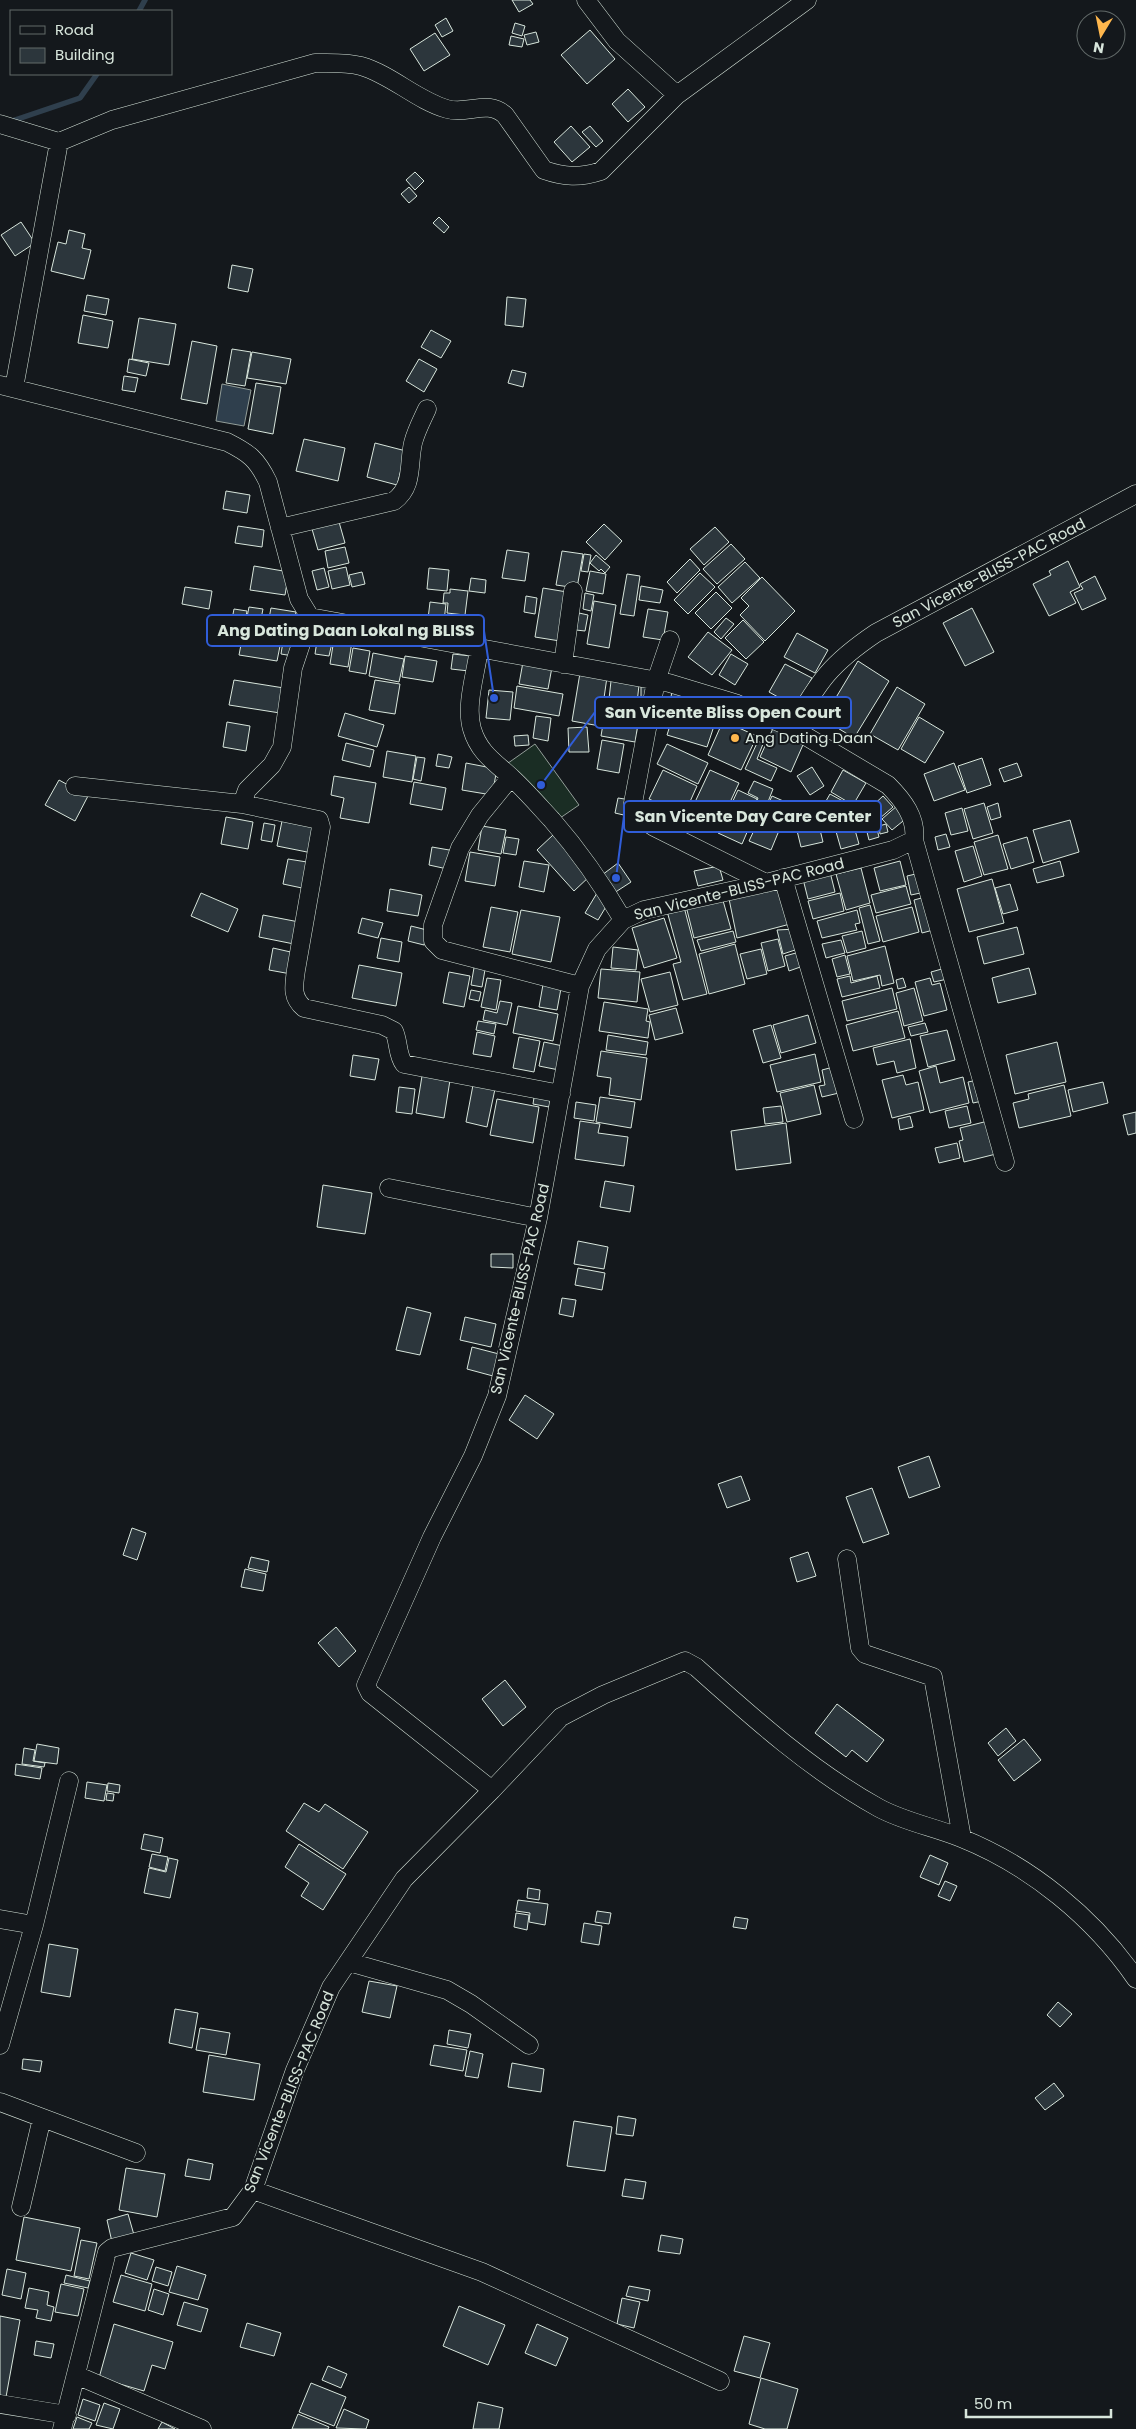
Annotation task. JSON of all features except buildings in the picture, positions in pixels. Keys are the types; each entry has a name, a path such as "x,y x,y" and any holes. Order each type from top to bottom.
{"street":[{"path":"586,0 617,41 677,95"},
{"path":"0,124 59,142 131,115 315,63 339,63 360,65 378,72 435,105 449,109 488,106 498,108 544,170 558,175 586,176 601,171 677,95 807,0"},
{"path":"59,142 7,387 227,442 246,451 260,464 268,482 299,599 310,617 656,681 710,694 792,728 888,785 901,798 911,816 915,832 914,840 1005,1162"},
{"path":"280,528 394,501 402,494 408,483 413,443 427,409"},
{"name":"San Vicente-BLISS-PAC Road","path":"792,728 828,670 856,646 876,633 1136,494"},
{"path":"562,664 573,591"},
{"path":"242,804 246,790 272,765 282,747 293,668 310,617"},
{"path":"670,640 656,681 633,803 636,812 642,820 654,827 775,881 854,1119"},
{"path":"479,649 470,708 472,729 485,755 511,777 553,822 605,889 623,920"},
{"path":"511,777 480,815 460,848 433,925 433,941 442,950 580,986"},
{"path":"75,786 242,804 319,820 321,827 296,970 294,994 297,1002 304,1008 382,1026 394,1031 398,1040 400,1059 404,1064 562,1094"},
{"name":"San Vicente-BLISS-PAC Road","path":"65,2422 107,2252 112,2248 233,2216 253,2190 294,2070 330,1987 349,1962 404,1879 492,1790 370,1693 366,1685 432,1537 473,1456 497,1396 538,1218 562,1094 580,986 597,949 623,920 644,910 775,881 892,850 914,840"},
{"path":"389,1188 538,1218"},
{"path":"847,1560 860,1648 865,1654 933,1677 962,1838"},
{"path":"492,1790 561,1717 603,1695 685,1661 696,1667 804,1759 880,1808 962,1838 1028,1873 1072,1906 1117,1952 1136,1979"},
{"path":"0,2045 34,1926 69,1781"},
{"path":"0,1919 34,1926"},
{"path":"349,1962 447,1990 479,2009 530,2045"},
{"path":"0,2102 136,2153"},
{"path":"21,2207 42,2118"},
{"path":"253,2190 482,2272 720,2381"},
{"path":"76,2375 202,2429"},
{"path":"0,2404 65,2422"}],"green space":[{"path":"535,744 579,805 547,827 504,766"}],"water":[{"path":"222,384 251,390 244,426 216,421"}],"waterway":[{"path":"140,10 145,0"},
{"path":"9,122 80,98 96,75"}],"place":[{"name":"Ang Dating Daan Lokal ng BLISS","path":"494,698"},
{"name":"Ang Dating Daan","path":"735,738"},
{"name":"San Vicente Bliss Open Court","path":"541,785"},
{"name":"San Vicente Day Care Center","path":"616,878"}]}
